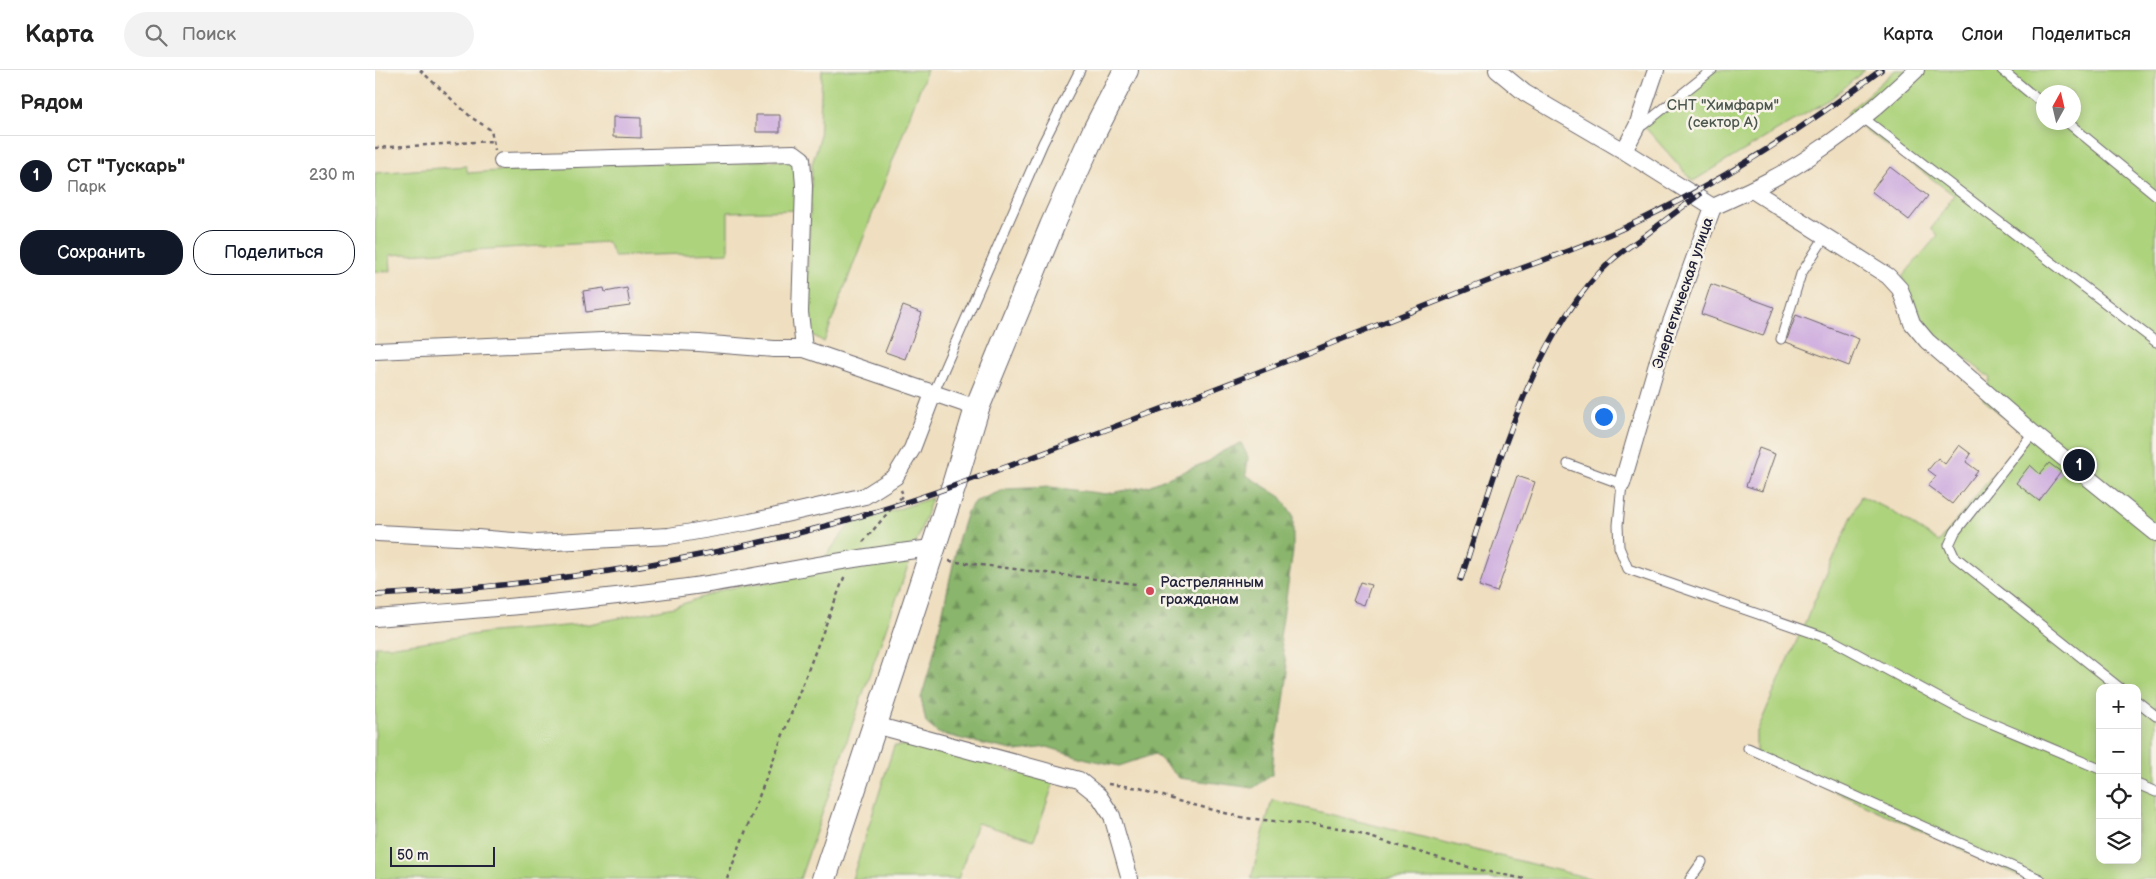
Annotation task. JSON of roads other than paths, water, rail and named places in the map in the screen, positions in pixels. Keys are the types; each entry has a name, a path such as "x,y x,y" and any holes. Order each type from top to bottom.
{"main road":[{"path":"824,879 977,408 1052,226 1094,132 1125,70"}],"street":[{"name":"Энергетическая улица","path":"1497,70 1525,93 1624,151 1713,207 1662,347 1622,484"},
{"path":"1624,151 1637,126 1656,70"},
{"path":"1713,207 1752,190 1818,152 1888,96 1916,70"},
{"path":"502,161 794,152 802,159 804,186 800,312 804,348"},
{"path":"1752,190 1826,235 1888,276 1900,289 1912,323 1927,342 2033,434 2156,533"},
{"path":"375,351 624,340 774,349 804,348 977,408"},
{"path":"377,533 536,543 669,536 750,522 865,496 895,477 912,449 933,394"},
{"path":"375,618 517,606 715,583 851,558 931,554"},
{"path":"875,725 1079,780 1099,796 1112,816 1130,879"}],"lane":[{"path":"933,394 1043,143 1080,70"},
{"path":"1637,126 1643,125 1712,70"},
{"path":"2002,70 2036,98"},
{"path":"1862,117 2156,342"},
{"path":"2077,130 2156,195"},
{"path":"1781,339 1801,274 1826,235"},
{"path":"2033,434 1955,532 1949,545 1954,556 2115,684"},
{"path":"1568,464 1622,484 1618,525 1619,546 1628,569 1830,639 1967,713 2096,766"},
{"path":"2141,704 2156,716"},
{"path":"1748,748 2040,879"},
{"path":"2141,786 2156,792"},
{"path":"1690,879 1703,862"}],"railway":[{"path":"375,595 544,580 712,553 822,527 946,488 1238,380 1626,227 1726,175 1789,135 1881,70"},
{"path":"1461,579 1487,497 1518,410 1558,328 1583,292 1611,261 1699,195"}],"place":[{"name":"СТ \"Тускарь\"","path":"2079,465"},
{"name":"Растрелянным гражданам","path":"1150,591"}],"park label":[{"name":"СНТ \"Химфарм\" (сектор А)","path":"1723,114"}]}
